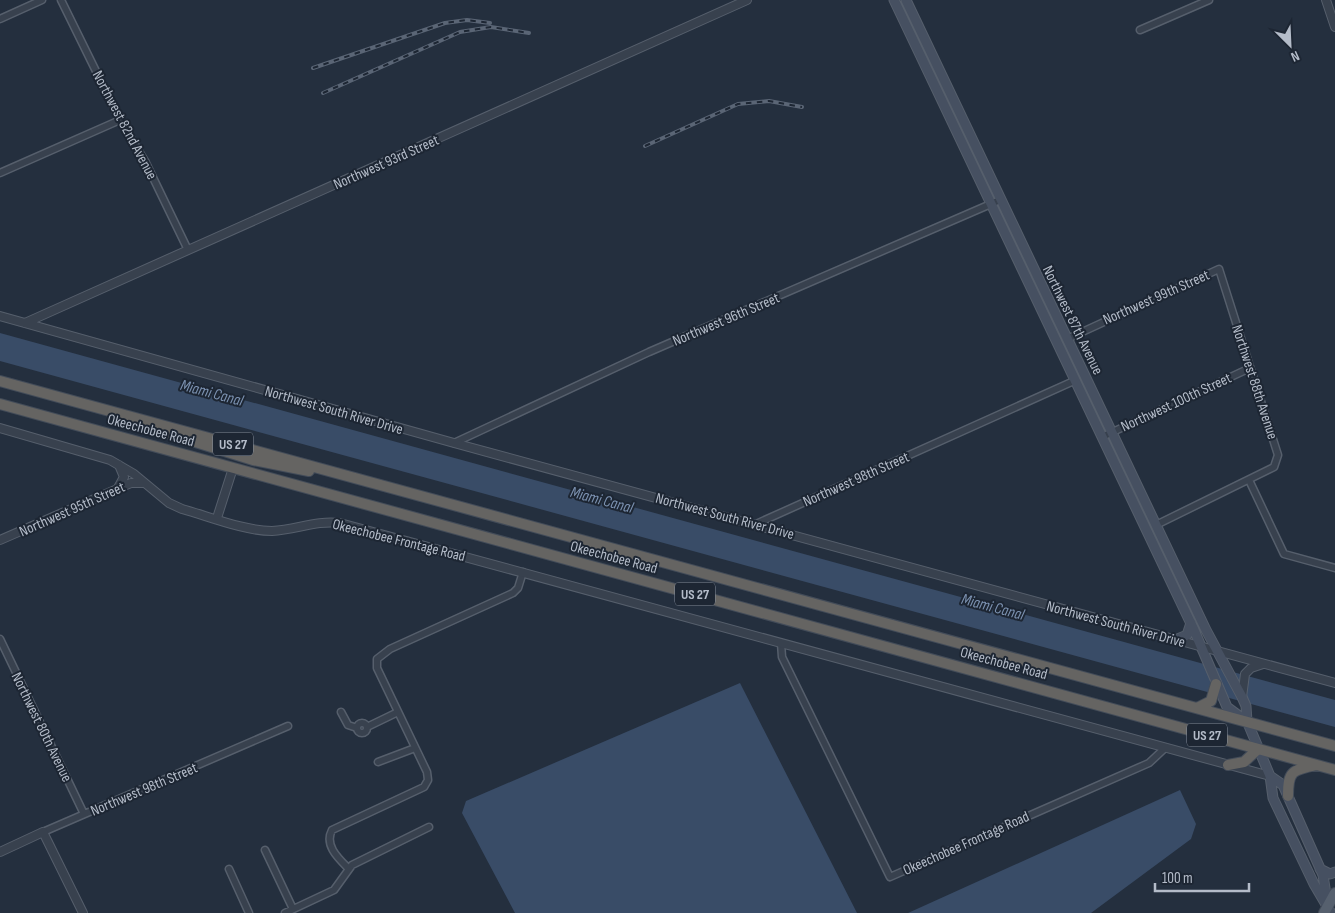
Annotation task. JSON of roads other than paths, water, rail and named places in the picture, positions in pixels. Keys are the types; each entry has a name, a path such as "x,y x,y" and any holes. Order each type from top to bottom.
{"highway":[{"name":"Okeechobee Road","path":"0,381 1335,746"},
{"name":"Okeechobee Road","path":"0,404 1335,770"},
{"path":"92,407 216,450 253,460 374,484"},
{"path":"216,450 227,456 233,468 244,460 253,460"},
{"path":"1197,708 1218,697 1216,684"},
{"path":"1228,765 1244,762 1258,749"},
{"path":"1288,796 1288,781 1291,774 1299,769 1317,765"}],"main road":[{"name":"Northwest 87th Avenue","path":"894,0 1191,624 1216,684"},
{"name":"Northwest 87th Avenue","path":"906,0 1217,652 1242,697 1246,706 1247,722"},
{"path":"1175,640 1187,635 1191,624"},
{"path":"1218,697 1227,707 1247,722 1270,776 1273,798 1327,911"},
{"path":"1270,776 1283,785 1315,857 1320,870 1327,911"},
{"path":"1290,833 1301,838 1315,857"},
{"path":"1320,870 1330,874 1335,872"},
{"path":"1327,911 1335,892"}],"street":[{"path":"0,19 42,0"},
{"name":"Northwest 82nd Avenue","path":"61,0 120,120 145,161 188,250"},
{"name":"Northwest 93rd Street","path":"25,323 747,0"},
{"path":"1140,30 1209,0"},
{"path":"1326,0 1335,27"},
{"path":"0,173 120,120"},
{"name":"Northwest 96th Street","path":"454,443 649,352 1000,200"},
{"name":"Northwest 99th Street","path":"1067,339 1219,269"},
{"name":"Northwest 88th Avenue","path":"1156,525 1274,466 1278,455 1219,269"},
{"name":"Northwest South River Drive","path":"0,316 454,443 1335,683"},
{"name":"Northwest 100th Street","path":"1102,437 1250,368"},
{"name":"Northwest 98th Street","path":"756,524 1076,380"},
{"name":"Okeechobee Frontage Road","path":"0,428 94,455 119,465 169,504 217,518 268,531 291,529 319,522 340,523 1270,776"},
{"path":"116,489 124,477 119,465"},
{"path":"217,518 233,468"},
{"path":"1249,480 1284,554 1335,568"},
{"name":"Northwest 95th Street","path":"0,540 131,483 145,484"},
{"path":"348,868 332,847 329,838 332,830 427,784 427,772 377,668 377,659 390,649 513,593 519,586 524,572"},
{"name":"Northwest 80th Avenue","path":"0,639 84,814"},
{"name":"Okeechobee Frontage Road","path":"781,643 782,657 890,877 1149,762 1165,748"},
{"path":"1242,697 1244,674 1251,668 1263,664"},
{"path":"341,712 354,728 364,732 367,727 398,712"},
{"name":"Northwest 98th Street","path":"0,852 288,726"},
{"path":"378,762 415,748"},
{"path":"285,913 336,888 348,868 429,827"},
{"path":"44,832 83,913"},
{"path":"265,850 293,909"},
{"path":"228,869 249,913"}],"water":[{"name":"Miami Canal","path":"0,333 1335,700 1335,727 0,361"},
{"path":"740,683 857,913 515,913 462,813 466,801"},
{"path":"1180,790 1196,824 1191,839 1091,913 908,913"}],"railway":[{"path":"313,68 445,23 467,20 490,23"},
{"path":"323,93 460,32 491,27 529,33"},
{"path":"645,146 738,104 769,101 802,107"}]}
